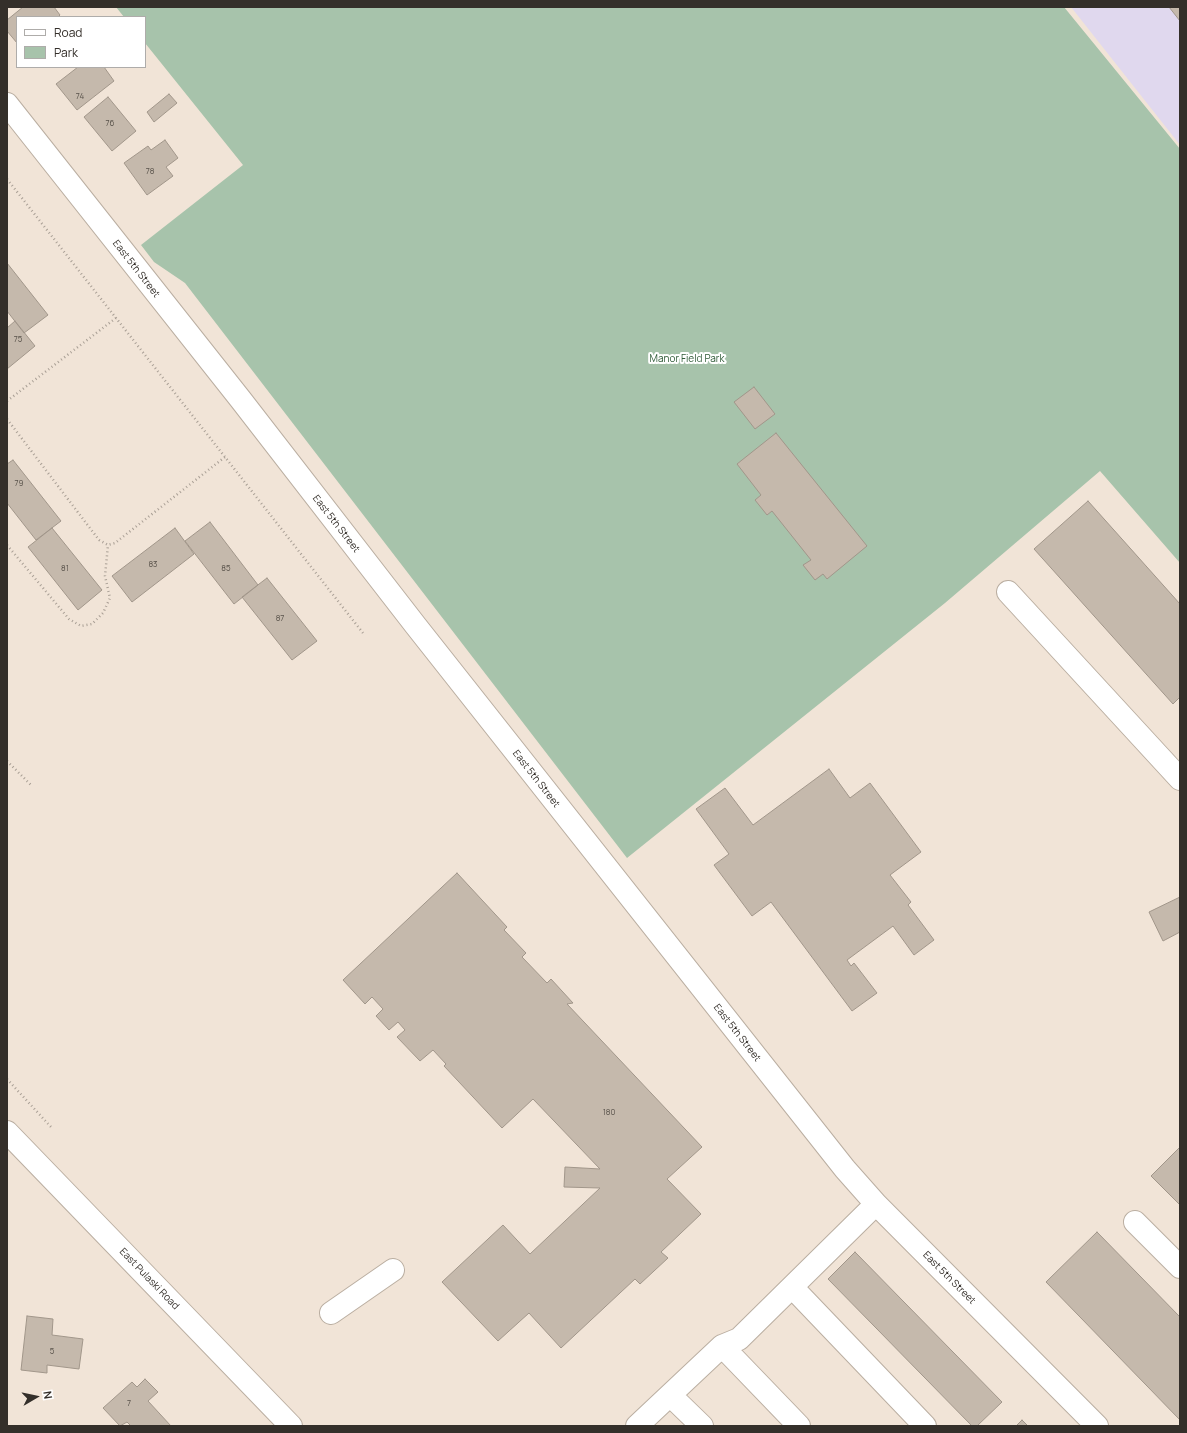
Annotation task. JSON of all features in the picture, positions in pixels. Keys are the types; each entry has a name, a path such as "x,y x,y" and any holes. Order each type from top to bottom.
{"street":[{"name":"East 5th Street","path":"7,104 845,1169 876,1204 1097,1426"},
{"path":"1008,592 1180,778"},
{"name":"East Pulaski Road","path":"7,1132 292,1426"},
{"path":"637,1426 722,1346 739,1339 876,1204"},
{"path":"1134,1222 1180,1267"},
{"path":"331,1313 393,1270"},
{"path":"792,1287 924,1426"},
{"path":"722,1346 799,1426"},
{"path":"670,1395 702,1426"}],"path":[{"path":"7,179 363,633"},
{"path":"7,401 116,318"},
{"path":"7,419 99,540 108,545 115,543 226,457"},
{"path":"7,545 69,618 81,626 92,624 103,614 110,598 105,576 108,545"},
{"path":"7,761 31,785"},
{"path":"7,1079 51,1127"}],"shaded area":[{"path":"1071,7 1180,7 1180,145"}],"green space":[{"name":"Manor Field Park","path":"116,7 1064,7 1180,149 1180,563 1100,471 945,603 627,858 185,283 154,262 141,245 243,165 146,44 146,16 123,16"}],"building":[{"path":"23,7 54,7 60,15 16,16 16,42 7,31 7,20"},
{"path":"1169,7 1180,7 1180,21"},
{"path":"77,68 105,68 114,81 77,110 56,84"},
{"path":"169,94 177,103 154,122 147,112"},
{"path":"108,97 136,131 112,151 84,117"},
{"path":"165,140 178,158 166,167 173,176 147,195 124,163 148,146 151,150"},
{"path":"7,263 48,315 24,333 7,311"},
{"path":"15,321 35,346 7,369 7,328"},
{"path":"754,387 775,414 755,429 734,402"},
{"path":"776,433 867,546 827,579 823,574 815,580 803,565 811,560 772,511 767,515 755,500 761,495 737,464"},
{"path":"13,460 61,521 36,540 7,503 7,464"},
{"path":"1088,501 1180,604 1180,697 1173,704 1034,549"},
{"path":"210,522 258,585 234,604 185,541"},
{"path":"52,528 102,590 78,610 28,547"},
{"path":"175,528 194,554 132,602 112,576"},
{"path":"267,578 317,641 292,660 242,597"},
{"path":"829,769 850,798 870,783 921,852 890,875 911,902 908,905 934,940 914,955 893,926 847,960 851,966 854,963 877,993 852,1011 771,902 752,916 714,865 729,854 696,809 725,788 753,825"},
{"path":"457,873 507,927 504,930 526,953 522,957 547,983 551,979 573,1003 567,1004 702,1147 667,1179 701,1214 661,1252 668,1258 640,1284 635,1279 561,1348 529,1313 498,1341 442,1282 503,1225 530,1254 600,1188 564,1187 565,1167 600,1169 533,1099 502,1128 444,1066 446,1064 433,1050 420,1061 397,1037 405,1030 398,1022 389,1030 376,1016 383,1009 372,997 365,1004 343,980"},
{"path":"1180,897 1180,932 1163,941 1149,912"},
{"path":"1180,1147 1180,1205 1151,1176"},
{"path":"1097,1232 1180,1317 1180,1420 1046,1282"},
{"path":"855,1252 1002,1402 977,1426 972,1426 828,1279"},
{"path":"27,1316 53,1319 52,1335 83,1339 79,1369 47,1365 47,1373 21,1370"},
{"path":"145,1379 158,1392 148,1401 171,1426 131,1426 127,1422 120,1426 103,1408 132,1382 137,1387"},
{"path":"1022,1420 1028,1426 1016,1426"}]}
